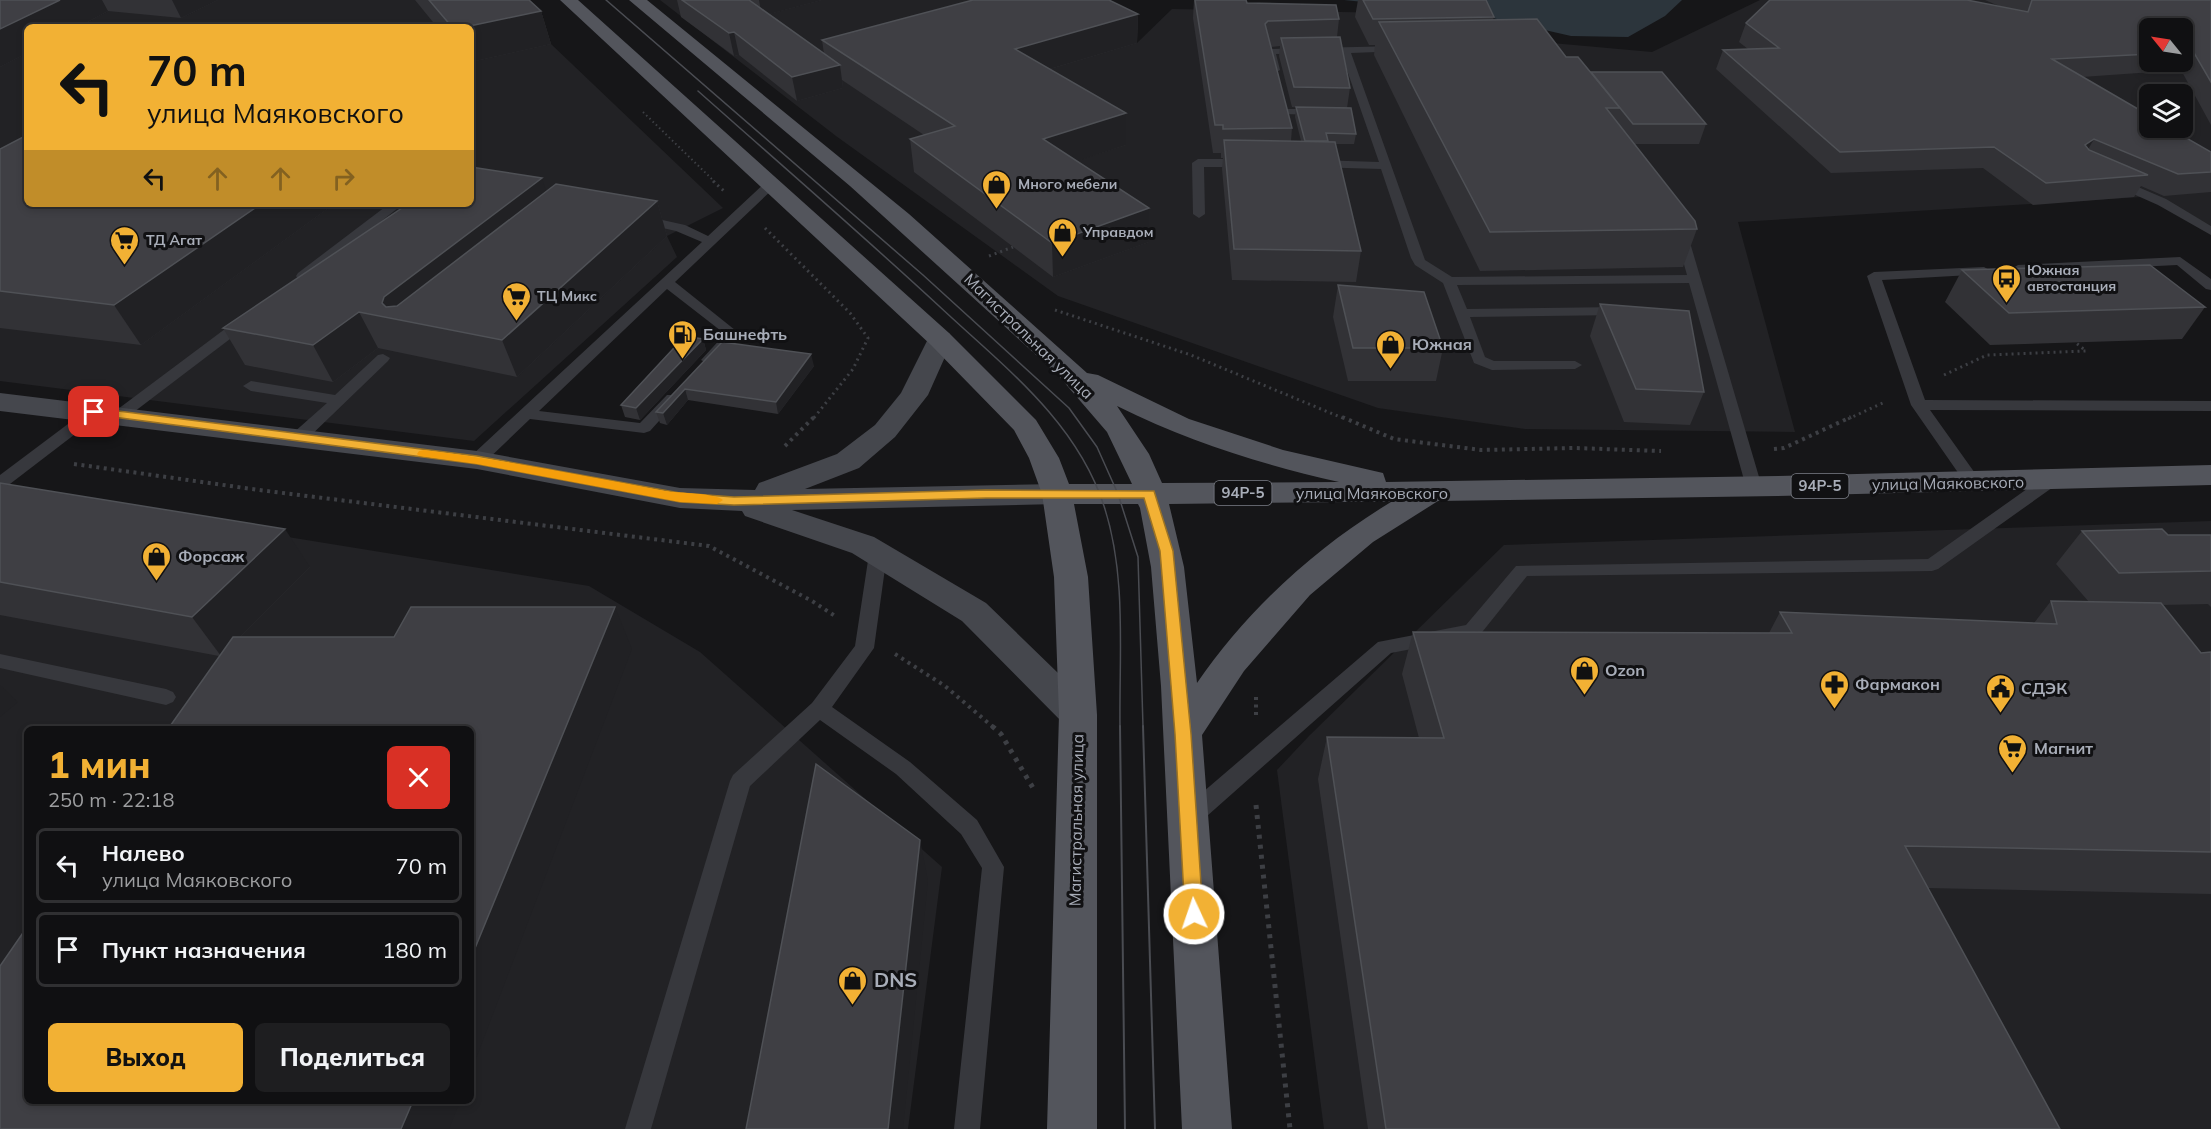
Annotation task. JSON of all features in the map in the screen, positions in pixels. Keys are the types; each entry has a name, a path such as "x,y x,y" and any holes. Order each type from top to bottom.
{"main road":[{"name":"Магистральная улица","path":"568,0 940,339 1026,426 1044,458 1057,494 1071,577 1078,715 1072,1129"},
{"name":"Магистральная улица","path":"637,0 803,136 959,270 1076,376 1116,422 1136,456 1167,551 1183,734 1207,1129"},
{"path":"734,501 804,479 848,461 885,431 914,395 940,339"},
{"path":"1076,376 1179,425 1276,458 1430,493"},
{"name":"улица Маяковского","path":"0,402 107,413 477,460 680,498 734,501 1057,494 1430,493 1974,483 2211,475"},
{"path":"1183,734 1231,661 1298,586 1362,534 1430,493"},
{"path":"734,501 863,545 974,612 1078,715"}],"lane":[{"path":"1278,81 1270,51 1415,49"},
{"path":"1345,50 1361,113 1386,166 1420,262 1449,281 1693,279"},
{"path":"1286,112 1332,112"},
{"path":"1199,214 1198,163 1254,163"},
{"path":"1299,164 1386,166"},
{"path":"2109,178 2162,202 2211,231"},
{"path":"477,460 490,445 771,184"},
{"path":"296,282 393,207"},
{"path":"627,216 680,228 710,241"},
{"path":"1679,222 1693,279 1696,310 1754,487"},
{"path":"1974,483 1919,405 1874,276 2180,261 2211,285"},
{"path":"1449,281 1479,360 1484,364 1492,366 1575,365"},
{"path":"666,282 733,334 700,368"},
{"path":"0,483 33,458 107,413 259,310"},
{"path":"1461,313 1633,311"},
{"path":"298,438 383,358"},
{"path":"526,414 644,428 684,385"},
{"path":"251,386 339,400"},
{"path":"1919,405 2211,406"},
{"path":"1188,818 1385,647 1472,631 1522,570 1932,565 2050,481"},
{"path":"638,1129 741,781 819,709 864,648 878,554"},
{"path":"0,661 166,697"},
{"path":"819,709 903,768 969,827 993,867 967,1129"}],"path":[{"path":"983,258 1013,247"},
{"path":"33,458 259,490 709,546 812,601 945,686 1001,734 1035,792"},
{"path":"1256,695 1254,787 1290,1129"}],"shaded area":[{"path":"0,0 508,0 723,208 667,236 677,257 474,441 0,381"},
{"path":"660,0 1055,0 1137,43 1172,9 1456,14 1552,43 1652,52 1760,0 2211,0 2211,226 2158,196 1738,222 1795,432 1525,429 1378,408 1058,296 836,136"},
{"path":"1344,0 1682,0 1665,16 1628,37 1571,36 1445,7"},
{"path":"0,490 589,586 700,652 942,867 908,1129 0,1129"},
{"path":"2211,521 2211,1129 1324,1129 1277,770 1504,545"}],"building":[{"path":"0,0 60,0 0,29"},
{"path":"429,0 529,0 541,11 474,25 449,24"},
{"path":"682,0 749,0 840,65 792,77 734,32 729,33"},
{"path":"973,0 1109,0 1138,14 1015,49 1126,113 1043,139 1149,208 1052,243 910,139 955,126 822,40"},
{"path":"1195,0 1246,0 1247,3 1336,5 1339,19 1268,21 1265,24 1292,128 1223,129 1223,125 1215,125"},
{"path":"1363,0 1486,0 1494,17 1373,19"},
{"path":"1770,0 1967,0 2028,12 2032,0 2211,0 2211,82 2193,51 2193,18 2139,18 2139,55 2052,59 2139,110 2139,138 2186,138 2211,152 2211,172 2178,174 2094,139 2085,145 2089,150 2148,175 2046,183 1994,147 1840,152 1723,50 1779,48 1746,23"},
{"path":"1537,19 1566,57 1578,57 1620,108 1606,108 1695,221 1697,229 1490,232 1379,22"},
{"path":"1340,37 1350,88 1294,87 1281,38"},
{"path":"1591,72 1662,72 1706,124 1633,124"},
{"path":"1296,107 1351,108 1356,134 1326,133 1328,141 1305,141"},
{"path":"24,137 24,207 257,207 114,305 0,291 0,149"},
{"path":"1224,140 1335,142 1361,251 1234,249"},
{"path":"474,167 542,178 384,297 382,303 386,307 397,306 556,184 657,201 502,340 359,312 313,345 223,328 404,207 474,207"},
{"path":"2150,265 2205,307 2009,313 1962,270"},
{"path":"1338,285 1424,292 1443,348 1353,348"},
{"path":"1600,304 1689,311 1704,392 1636,389"},
{"path":"685,336 703,339 636,408 621,405"},
{"path":"722,342 811,354 776,402 685,389 663,413 656,412"},
{"path":"0,483 285,529 192,617 0,582"},
{"path":"2162,529 2168,535 2211,535 2211,571 2119,573 2082,531"},
{"path":"2051,601 2161,603 2201,653 2211,652 2211,852 1905,846 2060,1129 1386,1129 1327,737 1444,738 1413,632 1792,633 1780,612 2057,624"},
{"path":"411,607 615,607 474,951 474,726 170,726 233,637 394,637"},
{"name":"DNS","path":"816,764 920,840 888,1129 746,1129"},
{"path":"24,931 24,1104 412,1104 401,1129 0,1129 0,966"}],"tram line":[{"path":"606,0 923,275 1069,408 1097,447 1118,494 1138,557 1143,727"},
{"path":"698,91 1012,373 1035,396 1075,447 1091,475 1104,506 1116,560 1120,616 1120,726"},
{"path":"1120,726 1125,1129"},
{"path":"1143,726 1155,1129"}],"slow traffic":[{"path":"424,454 477,460 680,498 717,500"}],"place":[{"name":"Много мебели","path":"997,210"},
{"name":"Управдом","path":"1062,258"},
{"name":"ТД Агат","path":"125,266"},
{"name":"Южная автостанция","path":"2006,304"},
{"name":"ТЦ Микс","path":"516,322"},
{"name":"Башнефть","path":"682,360"},
{"name":"Южная","path":"1391,370"},
{"name":"Форсаж","path":"157,582"},
{"name":"Ozon","path":"1584,696"},
{"name":"Фармакон","path":"1834,710"},
{"name":"СДЭК","path":"2000,714"},
{"name":"Магнит","path":"2013,774"},
{"name":"DNS","path":"853,1006"}],"route":[{"path":"94,412 477,460 680,498 734,501 986,494 1149,494 1167,551 1183,734 1194,914"}]}
